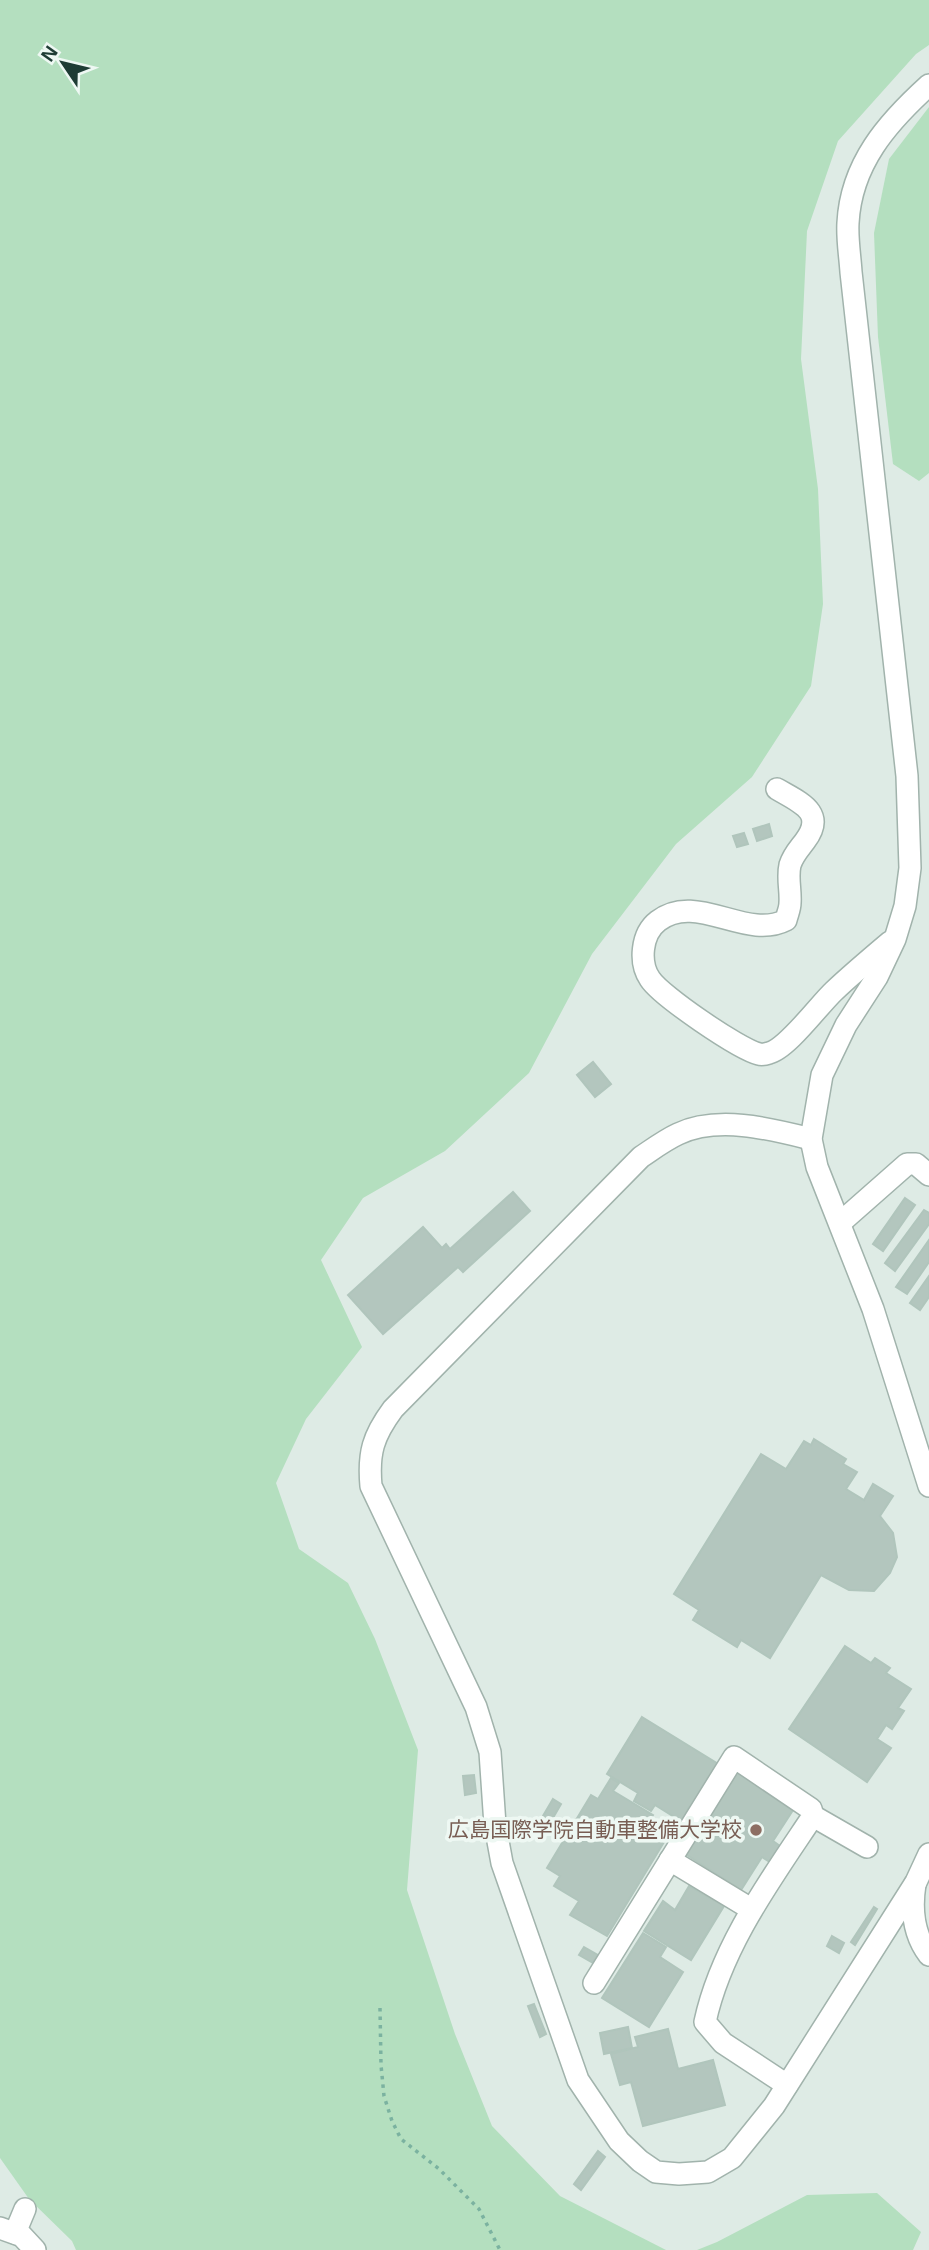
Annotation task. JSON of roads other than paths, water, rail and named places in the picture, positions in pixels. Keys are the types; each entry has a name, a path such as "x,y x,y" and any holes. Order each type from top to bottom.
{"street":[{"path":"929,85 898,113 871,148 854,186 848,223 850,272 907,776 910,868 905,906 895,939 877,977 846,1025 822,1075 811,1139 817,1167 873,1310 929,1486"},
{"path":"777,789 809,809 813,820 813,828 790,864 790,903 786,920 774,926 758,926 700,913 677,911 656,921 646,939 642,961 649,978 658,989 719,1032 761,1055 773,1053 802,1027 832,993 895,939"},
{"path":"811,1139 771,1129 701,1126 678,1134 641,1157 393,1409 380,1426 368,1462 370,1486 476,1707 490,1752 495,1825 502,1863 578,2080 619,2141 656,2172 708,2172 732,2158 754,2133 916,1882 929,1854"},
{"path":"840,1223 907,1164 916,1164 929,1175"},
{"path":"594,1983 734,1757 811,1809 813,1816 867,1847"},
{"path":"787,2085 723,2043 705,2022 710,2000 751,1909 813,1816"},
{"path":"670,1860 751,1909"},
{"path":"916,1882 912,1902 915,1925 929,1955"},
{"path":"25,2209 7,2230 22,2236 35,2250"}],"place":[{"name":"広島国際学院自動車整備大学校","path":"756,1830"}]}
